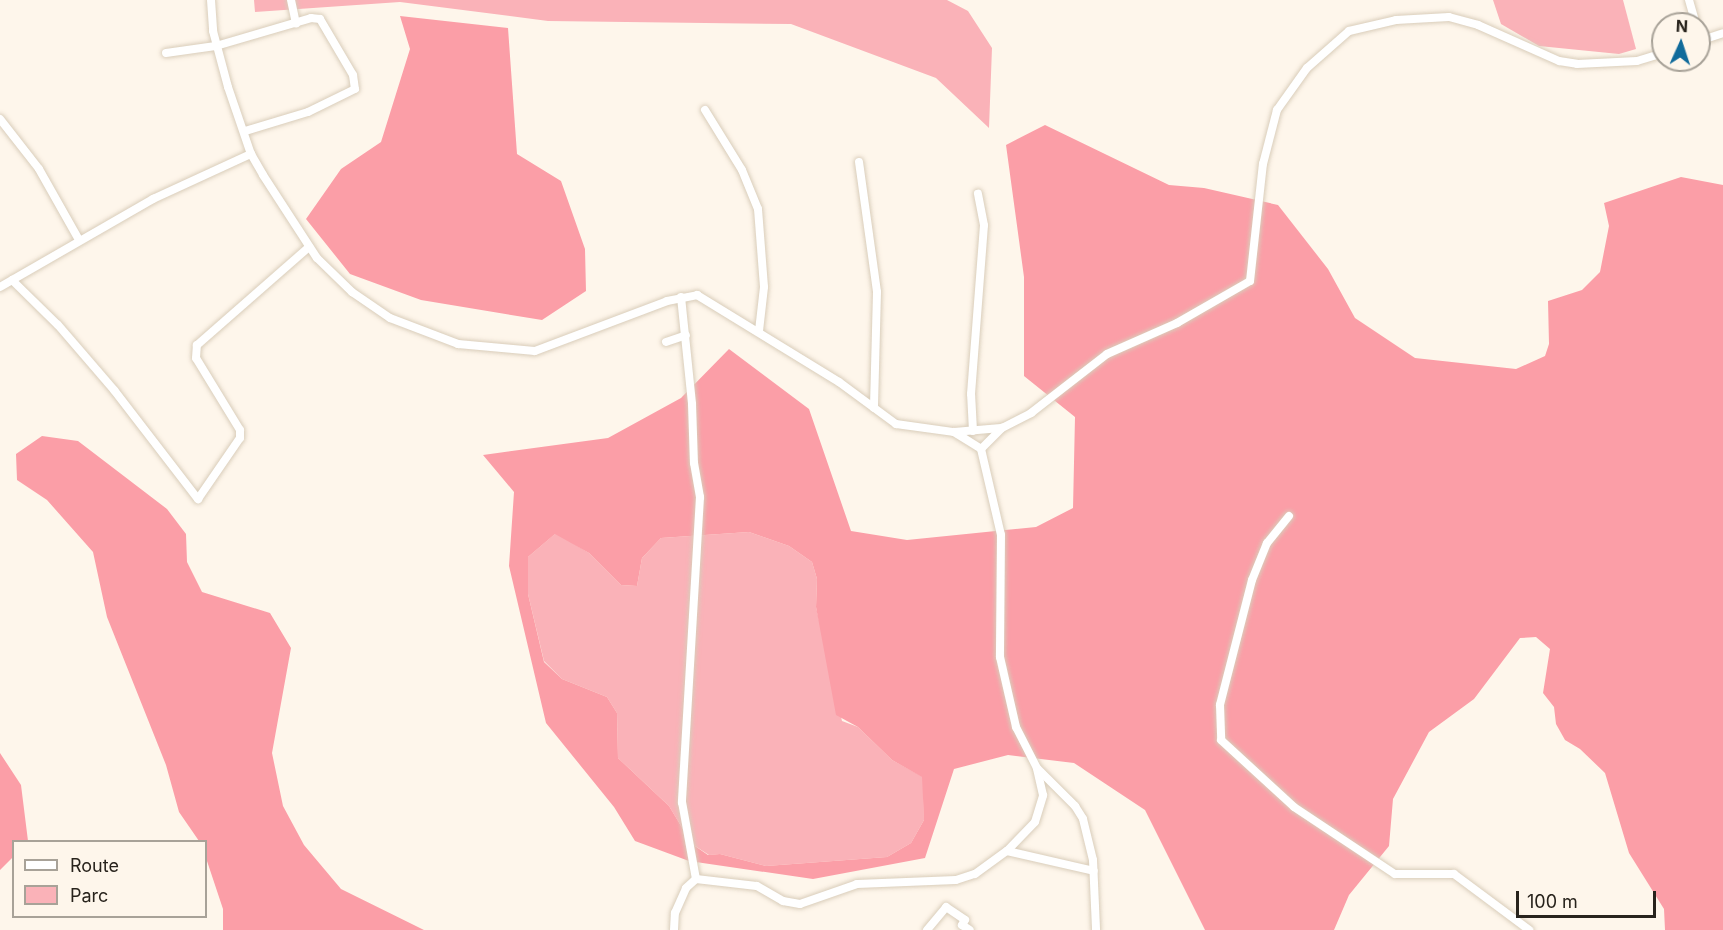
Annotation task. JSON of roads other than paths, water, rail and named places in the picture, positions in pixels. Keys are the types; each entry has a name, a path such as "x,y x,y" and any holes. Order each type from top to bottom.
{"street":[{"path":"211,0 216,46 251,154 309,247 352,292 390,318 433,338 486,349 535,351 681,297 707,298 906,428 954,432 1002,428"},
{"path":"291,0 296,23"},
{"path":"981,449 1002,428 1031,413 1124,344 1177,323 1250,281 1254,267 1261,173 1277,110 1306,68 1349,31 1396,20 1449,17 1478,25 1559,61 1577,64 1637,61 1651,57"},
{"path":"166,53 216,46 311,18 320,19 353,75 355,88 308,112 245,131"},
{"path":"705,110 741,170 758,208 764,287 759,331"},
{"path":"0,119 39,169 79,240"},
{"path":"0,287 153,199 251,154"},
{"path":"859,162 877,292 874,408"},
{"path":"973,431 971,394 984,225 978,194"},
{"path":"12,280 58,325 107,382 198,499 240,438 240,430 196,358 197,345 309,247"},
{"path":"681,297 686,335 694,463 700,497 682,802 696,879"},
{"path":"666,342 686,335"},
{"path":"674,930 675,913 686,888 696,879 757,886 783,901 800,904 857,884 965,879 1007,851 1028,830 1042,807 1043,795 1037,768 1016,727 1000,657 1004,554 981,449 954,432"},
{"path":"1289,516 1267,543 1252,580 1220,705 1221,740 1294,807 1395,874 1454,874 1529,930"},
{"path":"1037,768 1076,806 1083,819 1094,871 1096,930"},
{"path":"1007,851 1094,871"},
{"path":"927,930 946,907 965,920 962,925 970,930"}]}
